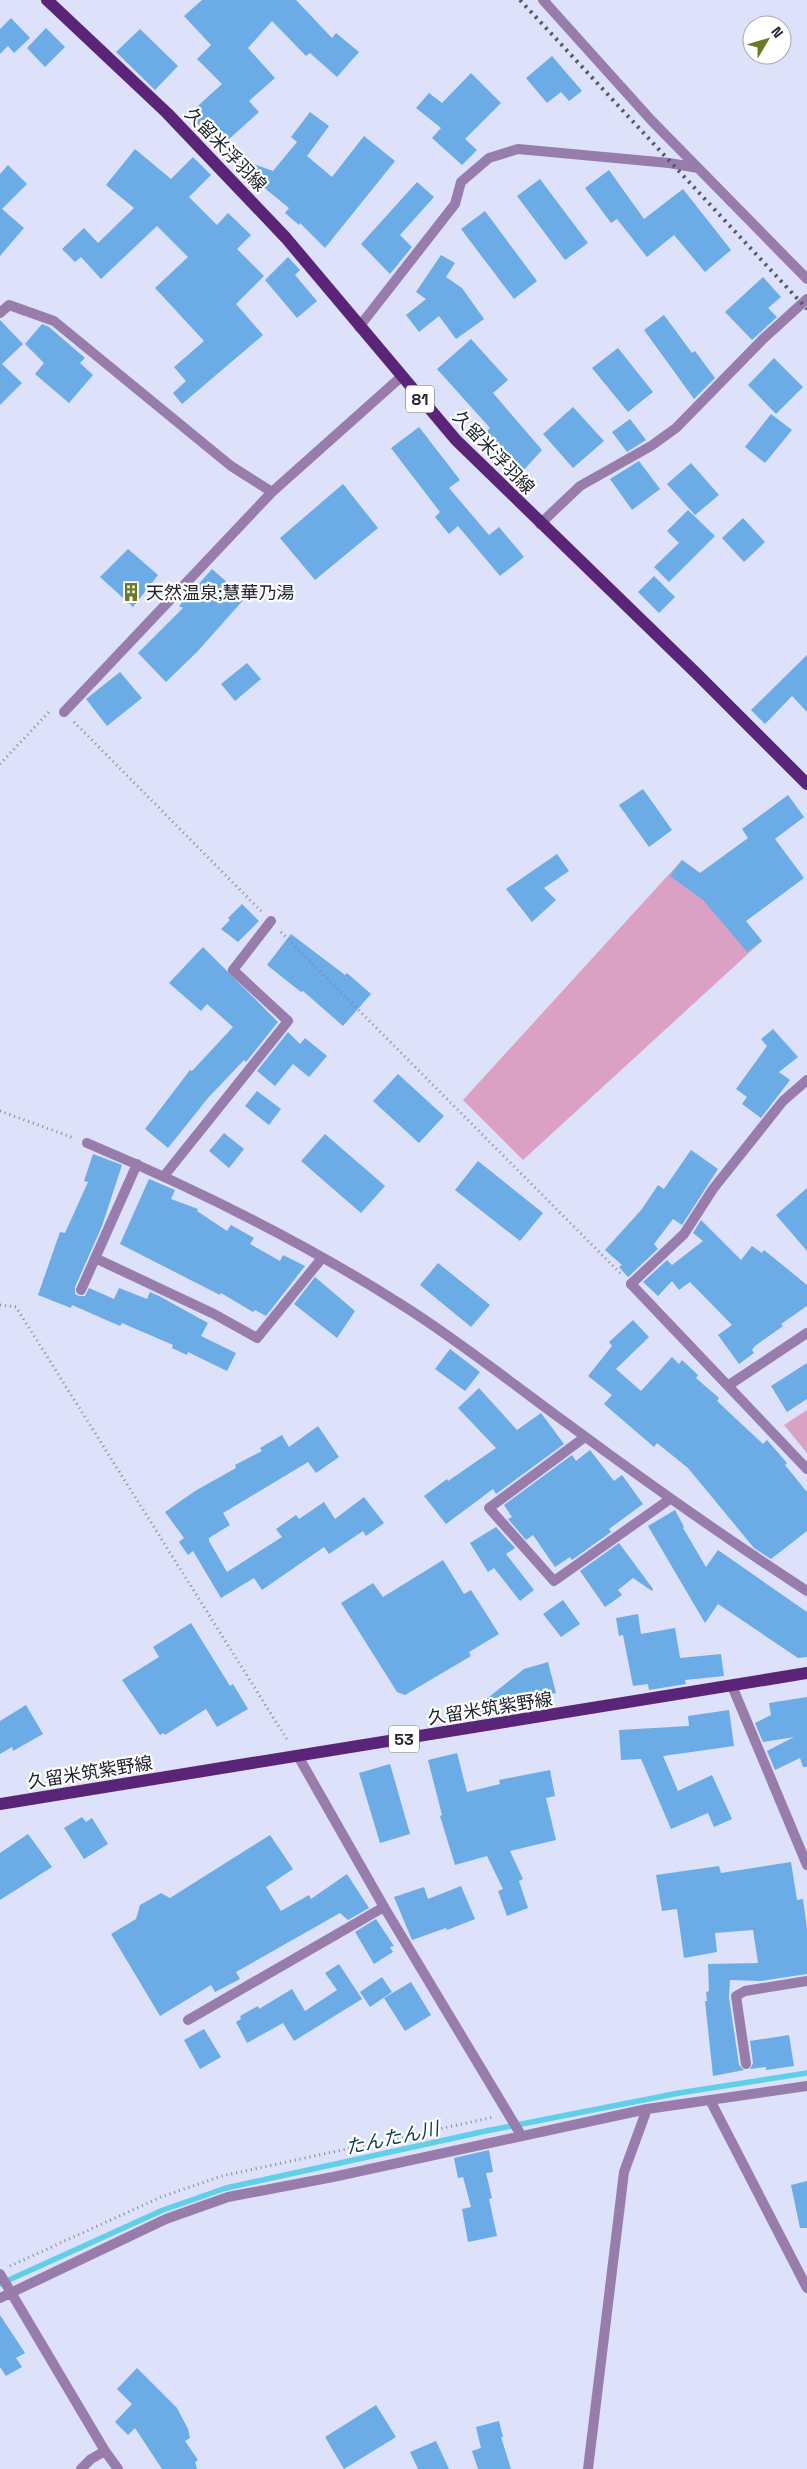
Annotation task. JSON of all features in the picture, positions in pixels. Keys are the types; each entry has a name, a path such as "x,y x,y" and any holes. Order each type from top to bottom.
{"main road":[{"name":"久留米浮羽線","path":"47,0 180,127 286,238 401,377 456,440 540,524 698,674 807,784"},
{"name":"久留米筑紫野線","path":"0,1804 807,1673"}],"street":[{"path":"543,0 651,120 807,279"},
{"path":"359,327 455,204 460,182 489,158 518,149 669,163 698,168"},
{"path":"540,524 580,486 651,446 676,428 763,339 807,299"},
{"path":"0,313 9,305 54,321 231,466 272,492"},
{"path":"64,712 272,492 401,377"},
{"path":"164,1176 288,1021 233,970 271,922"},
{"path":"807,1080 782,1101 713,1189 684,1234 630,1284 807,1469"},
{"path":"87,1143 254,1218 417,1315 470,1351 714,1531 807,1591"},
{"path":"81,1290 137,1164"},
{"path":"95,1258 214,1314 257,1338 322,1258"},
{"path":"728,1386 807,1333"},
{"path":"585,1437 489,1508 554,1581 670,1499"},
{"path":"732,1686 807,1865"},
{"path":"298,1756 384,1907 521,2136"},
{"path":"188,2020 384,1907"},
{"path":"746,2064 736,1996 745,1992 807,1981"},
{"path":"0,2298 10,2290 166,2219 228,2197 333,2177 647,2109 807,2086"},
{"path":"710,2100 807,2288"},
{"path":"588,2469 624,2172 647,2109"},
{"path":"1,2275 105,2451 118,2469"},
{"path":"81,2469 105,2451"}],"path":[{"path":"0,764 49,712 64,712 630,1284"},
{"path":"0,1111 87,1143"},
{"path":"0,1305 16,1307 298,1756"}],"shaded area":[{"path":"682,860 714,883 762,941 523,1160 463,1100"},
{"path":"807,1410 807,1453 784,1425"}],"building":[{"path":"202,0 296,0 332,38 336,33 359,52 337,77 310,53 306,56 272,21 248,48 275,78 249,101 259,112 219,148 189,114 222,84 197,59 211,45 184,16"},
{"path":"11,18 30,38 14,53 8,46 0,54 0,29"},
{"path":"46,28 65,47 45,67 27,48"},
{"path":"140,29 178,66 155,90 116,52"},
{"path":"552,56 582,91 569,101 561,92 547,103 526,78"},
{"path":"471,73 501,103 465,139 477,150 462,165 432,138 441,128 416,108 429,93 442,103"},
{"path":"310,112 329,126 307,156 332,177 364,136 395,161 325,248 300,223 299,225 285,213 289,208 225,156 226,154 273,171 297,142 291,137"},
{"path":"135,149 171,179 193,157 211,175 189,197 217,225 228,213 251,235 237,249 264,276 236,304 263,335 182,404 173,393 186,381 174,367 204,341 155,288 188,257 157,226 101,279 81,257 75,262 62,249 84,228 98,243 134,208 106,185"},
{"path":"8,165 27,184 2,209 24,228 0,256 0,174"},
{"path":"609,170 644,219 683,189 731,250 705,272 674,235 647,257 617,219 611,223 585,188"},
{"path":"540,179 588,243 565,260 517,196"},
{"path":"417,182 434,197 400,235 412,247 390,274 361,244"},
{"path":"485,211 537,281 514,299 461,229"},
{"path":"441,255 455,263 446,277 462,288 484,319 456,339 439,316 419,332 406,315 426,299 416,292"},
{"path":"288,257 300,270 295,275 317,301 297,318 265,280"},
{"path":"763,277 781,297 768,308 777,317 752,340 725,312"},
{"path":"664,315 692,353 695,351 715,378 694,399 644,330"},
{"path":"0,320 23,344 2,364 22,383 0,405"},
{"path":"42,324 49,327 85,358 80,363 93,375 69,403 35,374 44,363 25,344"},
{"path":"471,339 508,380 493,393 542,450 522,472 494,446 490,450 479,438 490,428 437,369"},
{"path":"618,348 653,392 628,412 592,368"},
{"path":"774,358 803,387 776,414 748,385"},
{"path":"573,407 604,441 573,468 543,434"},
{"path":"771,414 792,430 765,463 745,447"},
{"path":"630,419 646,440 627,452 612,432"},
{"path":"419,427 460,480 449,488 489,535 499,527 524,557 500,576 458,526 449,534 435,517 440,512 391,448"},
{"path":"639,461 660,489 632,510 610,479"},
{"path":"691,463 719,495 695,515 667,484"},
{"path":"343,484 378,528 315,580 280,538"},
{"path":"688,510 715,536 669,582 654,567 679,543 667,531"},
{"path":"743,518 765,542 744,562 722,538"},
{"name":"天然温泉;慧華乃湯","path":"128,549 158,575 133,607 100,577"},
{"path":"212,569 245,598 198,651 166,682 138,653 183,608 179,606"},
{"path":"654,576 675,597 659,613 638,592"},
{"path":"807,655 807,712 792,696 765,724 751,710"},
{"path":"247,663 261,679 235,701 221,684"},
{"path":"120,672 142,698 107,726 86,699"},
{"path":"643,789 672,830 649,847 619,805"},
{"path":"788,795 804,817 775,839 804,878 746,921 762,941 747,952 703,900 670,876 682,860 700,873 748,838 742,829"},
{"path":"557,854 569,871 544,888 556,900 532,922 506,889"},
{"path":"242,904 259,921 238,942 221,929 230,920 228,918"},
{"path":"291,934 345,975 347,973 371,994 343,1026 303,991 301,992 267,965"},
{"path":"203,947 278,1022 246,1062 244,1060 208,1098 168,1148 145,1129 190,1070 192,1071 233,1027 207,1004 201,1011 169,983"},
{"path":"773,1029 798,1057 779,1072 790,1080 761,1118 742,1104 747,1097 736,1089 767,1046 761,1039"},
{"path":"288,1032 300,1044 305,1038 327,1056 309,1077 293,1064 275,1086 257,1071"},
{"path":"398,1074 444,1116 419,1143 373,1101"},
{"path":"257,1091 281,1109 269,1125 245,1106"},
{"path":"224,1133 244,1149 229,1168 209,1151"},
{"path":"325,1134 385,1186 361,1213 301,1161"},
{"path":"691,1150 718,1169 682,1225 673,1219 654,1244 658,1249 628,1277 619,1267 622,1265 605,1250 642,1209 658,1185 664,1189"},
{"path":"93,1154 122,1165 102,1226 75,1287 75,1294 85,1296 89,1288 114,1299 119,1288 147,1299 150,1292 159,1296 208,1323 201,1336 236,1353 227,1371 188,1352 187,1355 172,1348 173,1345 122,1323 120,1326 72,1305 71,1308 38,1295 60,1232 65,1233 88,1182 84,1181"},
{"path":"478,1161 543,1213 520,1241 455,1190"},
{"path":"149,1179 175,1190 171,1199 198,1209 197,1211 227,1231 231,1225 254,1238 250,1244 280,1261 283,1255 305,1266 266,1316 255,1310 253,1312 221,1293 220,1295 120,1244"},
{"path":"807,1188 807,1251 776,1215"},
{"path":"701,1220 741,1260 752,1246 762,1253 764,1250 807,1285 807,1306 781,1324 783,1326 755,1346 752,1350 754,1353 739,1364 718,1335 732,1325 690,1282 679,1290 672,1281 658,1296 643,1282 667,1260 672,1265 703,1241 693,1233"},
{"path":"438,1263 490,1305 471,1327 420,1285"},
{"path":"315,1277 355,1311 337,1338 294,1304"},
{"path":"633,1320 649,1337 616,1369 641,1391 672,1357 679,1364 682,1360 698,1375 696,1378 719,1398 717,1401 763,1444 767,1440 787,1463 785,1465 807,1492 807,1531 771,1559 754,1548 688,1468 657,1443 654,1447 604,1404 612,1395 588,1376 612,1346 609,1342"},
{"path":"450,1349 480,1372 465,1391 435,1369"},
{"path":"807,1363 807,1399 787,1412 771,1386"},
{"path":"479,1388 517,1430 541,1413 564,1444 496,1494 493,1489 446,1524 424,1496 496,1448 458,1408"},
{"path":"318,1426 339,1457 316,1473 308,1462 223,1513 230,1525 209,1538 209,1541 227,1572 282,1537 276,1529 296,1515 299,1519 324,1502 335,1519 364,1497 384,1523 366,1536 363,1531 329,1554 324,1547 262,1590 254,1578 221,1598 193,1551 188,1555 179,1542 184,1538 165,1512 195,1491 236,1468 235,1465 262,1451 260,1448 282,1435 289,1447"},
{"path":"590,1450 614,1481 622,1475 643,1504 609,1529 611,1532 572,1560 570,1557 555,1567 533,1535 526,1540 508,1519 512,1517 504,1505 572,1455 576,1461"},
{"path":"675,1510 683,1528 706,1567 718,1550 807,1612 807,1657 798,1658 718,1604 705,1623 648,1526"},
{"path":"496,1527 515,1548 506,1554 534,1590 520,1601 494,1568 488,1572 470,1543"},
{"path":"619,1543 653,1589 652,1591 633,1578 618,1590 622,1595 605,1607 580,1571"},
{"path":"443,1560 464,1594 471,1590 499,1634 469,1652 471,1656 405,1695 397,1692 341,1603 373,1583 383,1597"},
{"path":"563,1600 580,1624 561,1637 543,1614"},
{"path":"638,1614 641,1634 675,1628 680,1658 721,1654 724,1676 685,1680 686,1684 649,1690 648,1684 633,1686 623,1635 619,1636 616,1618"},
{"path":"191,1623 230,1686 233,1684 248,1709 217,1727 206,1709 165,1735 164,1733 160,1735 122,1680 159,1657 153,1647"},
{"path":"548,1662 556,1693 465,1716 524,1669"},
{"path":"807,1697 807,1767 803,1767 800,1758 775,1770 767,1751 794,1737 763,1742 755,1723 771,1715 769,1703"},
{"path":"26,1705 43,1734 13,1751 12,1747 0,1754 0,1721"},
{"path":"729,1710 734,1746 663,1756 678,1791 712,1775 732,1819 714,1827 708,1813 671,1829 641,1759 621,1760 619,1730 689,1726 688,1716"},
{"path":"457,1753 467,1792 500,1784 499,1780 550,1770 555,1796 546,1798 556,1840 510,1851 523,1879 519,1881 528,1908 507,1916 498,1891 503,1889 487,1856 455,1865 440,1816 442,1815 428,1760"},
{"path":"390,1764 410,1834 380,1843 359,1773"},
{"path":"82,1817 86,1822 92,1818 108,1844 84,1859 64,1828"},
{"path":"28,1834 52,1867 0,1900 0,1853"},
{"path":"270,1835 293,1869 266,1887 281,1911 309,1895 311,1899 347,1874 369,1908 348,1920 340,1913 236,1972 240,1979 215,1992 211,1985 160,2016 111,1934 136,1919 140,1905 161,1893 170,1898"},
{"path":"791,1862 797,1900 803,1899 807,1929 807,1974 761,1981 730,1980 729,1997 739,2065 744,2070 713,2076 705,2001 707,2001 706,1992 709,1991 708,1964 758,1963 753,1930 715,1933 717,1952 684,1958 677,1909 662,1911 656,1875 719,1866 721,1873"},
{"path":"461,1886 475,1919 447,1930 446,1928 412,1940 394,1897 424,1887 428,1899"},
{"path":"376,1919 394,1946 390,1947 393,1952 374,1964 355,1932"},
{"path":"339,1964 362,1999 294,2041 283,2023 247,2043 236,2022 241,2019 240,2016 258,2006 259,2009 292,1989 305,2011 337,1990 325,1973"},
{"path":"382,1977 392,1992 370,2007 360,1992"},
{"path":"411,1982 431,2015 405,2031 384,1998"},
{"path":"204,2029 221,2057 200,2069 184,2040"},
{"path":"789,2035 794,2066 766,2070 766,2067 750,2069 753,2063 750,2041"},
{"path":"489,2150 493,2172 486,2173 492,2198 489,2199 497,2236 468,2242 462,2209 471,2207 463,2177 458,2178 454,2158"},
{"path":"807,2181 807,2228 800,2228 791,2185"},
{"path":"0,2315 25,2353 16,2358 22,2367 6,2376 0,2367"},
{"path":"137,2368 177,2408 188,2429 190,2438 185,2441 198,2460 195,2462 197,2469 162,2469 135,2428 128,2435 115,2422 132,2404 117,2389"},
{"path":"376,2405 396,2437 344,2469 325,2437"},
{"path":"499,2421 503,2437 501,2437 511,2469 478,2469 472,2451 481,2448 476,2427"},
{"path":"436,2441 449,2469 418,2469 410,2452"}],"waterway":[{"name":"たんたん川","path":"0,2284 163,2210 226,2188 486,2131 679,2093 807,2073"}],"railway":[{"path":"520,0 807,309"}],"place":[{"name":"天然温泉;慧華乃湯","path":"131,592"}]}
